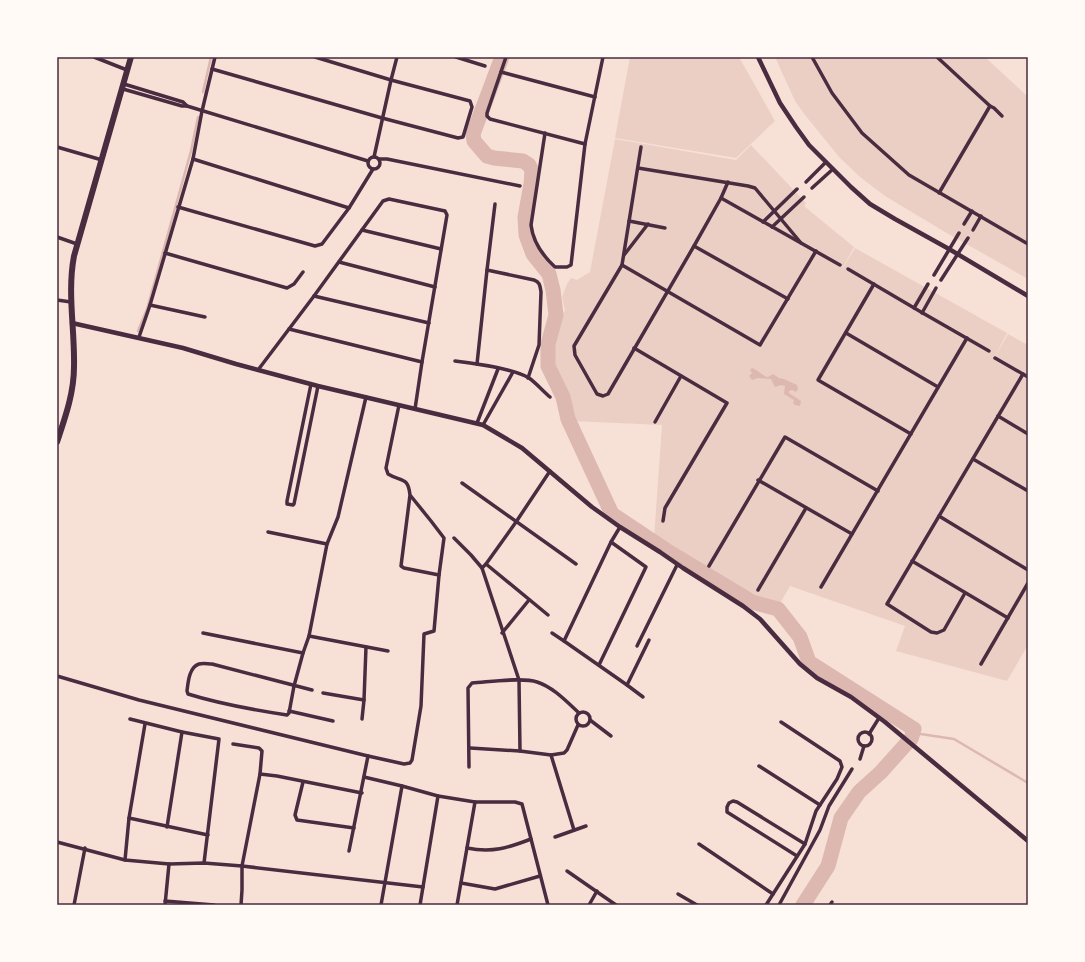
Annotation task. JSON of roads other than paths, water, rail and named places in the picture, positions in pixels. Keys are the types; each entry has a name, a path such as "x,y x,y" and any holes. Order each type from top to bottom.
{"main road":[{"path":"57,442 74,381 71,270 77,244 131,57"}],"street":[{"path":"94,57 128,70"},
{"path":"139,337 193,159 202,110 215,57"},
{"path":"212,69 382,118 461,138 463,137 472,107 470,101 391,80 315,57"},
{"path":"368,161 374,157 397,57"},
{"path":"456,57 485,66"},
{"path":"506,57 487,116 490,119 585,144"},
{"path":"545,133 531,225 532,235 537,245 555,267 567,267 571,265 585,144 603,57"},
{"path":"758,57 780,103 809,144 870,204 1028,296"},
{"path":"812,57 832,93 862,133 909,175 1027,242"},
{"path":"937,57 1002,116"},
{"path":"501,72 595,97"},
{"path":"123,87 183,102 187,106 368,161"},
{"path":"939,193 990,106"},
{"path":"57,147 102,160"},
{"path":"641,147 622,265 574,346 575,355 597,394 603,396 608,394 667,290 694,246 721,198 728,182"},
{"path":"374,157 520,186"},
{"path":"193,159 349,208"},
{"path":"178,207 315,246 322,244 349,208 373,169 380,166 380,161 378,159"},
{"path":"368,161 368,165 373,169"},
{"path":"806,182 826,162"},
{"path":"638,168 728,182 755,188 800,243"},
{"path":"812,188 833,169"},
{"path":"763,222 797,189"},
{"path":"772,227 804,197"},
{"path":"721,198 840,265"},
{"path":"258,370 386,199 445,211 447,215 428,323 416,409"},
{"path":"477,364 495,204"},
{"path":"964,224 972,211"},
{"path":"973,230 981,216"},
{"path":"629,221 665,228"},
{"path":"624,256 648,224"},
{"path":"362,230 441,249"},
{"path":"934,275 959,233"},
{"path":"57,236 77,244"},
{"path":"941,280 968,238"},
{"path":"694,246 788,299"},
{"path":"622,265 760,345 816,251"},
{"path":"165,252 288,288 294,284 303,272"},
{"path":"339,262 435,286"},
{"path":"848,268 922,313 989,351"},
{"path":"487,270 537,281 539,284 541,292 539,345 528,378"},
{"path":"874,284 818,380 911,434"},
{"path":"914,308 928,284"},
{"path":"922,313 936,288"},
{"path":"314,296 428,323"},
{"path":"57,300 71,302"},
{"path":"150,304 205,317"},
{"path":"72,323 139,337 318,386 483,425 522,448 592,507 620,527 743,606 760,619 800,664 817,678 851,697 880,718 1028,841"},
{"path":"289,329 422,362"},
{"path":"846,333 938,387"},
{"path":"821,587 967,338"},
{"path":"634,348 727,402 665,508 663,521"},
{"path":"995,358 1028,377"},
{"path":"455,361 513,372 528,378 550,397"},
{"path":"477,423 498,369"},
{"path":"483,425 513,372"},
{"path":"965,593 944,630 937,633 931,632 888,604 1023,374"},
{"path":"655,422 681,376"},
{"path":"311,384 286,501 287,504 294,504 318,386"},
{"path":"312,690 294,686 212,664 199,664 195,666 189,679 188,694 201,698 287,715 290,711 294,686 309,636 326,544 338,517 366,397"},
{"path":"399,405 386,468 388,474 406,481 409,487 410,495 401,566 404,568 439,575"},
{"path":"998,416 1028,434"},
{"path":"709,566 758,480 785,437 878,491"},
{"path":"973,459 1028,492"},
{"path":"482,568 516,522 550,471"},
{"path":"758,480 852,534"},
{"path":"462,483 576,564"},
{"path":"57,676 139,700 368,756 404,764 410,763 412,760 421,706 424,634 434,631 444,538 410,495"},
{"path":"758,590 806,508"},
{"path":"939,516 1028,570"},
{"path":"564,641 611,542 620,527"},
{"path":"268,532 326,544"},
{"path":"454,538 482,568 502,633 519,680 520,751"},
{"path":"599,665 646,567 611,542"},
{"path":"912,561 1008,618"},
{"path":"486,564 548,615"},
{"path":"637,646 677,565"},
{"path":"981,664 1028,583"},
{"path":"502,633 529,600"},
{"path":"204,633 303,653"},
{"path":"552,633 643,697"},
{"path":"309,636 388,651"},
{"path":"627,685 649,640"},
{"path":"362,719 366,647"},
{"path":"469,767 470,748 468,688 472,683 519,680 537,682 547,687 579,713"},
{"path":"323,693 364,700"},
{"path":"290,711 333,721"},
{"path":"578,725 575,719 579,713 585,712 590,717 590,720 611,736"},
{"path":"869,734 880,718"},
{"path":"130,719 146,724 218,739 204,863"},
{"path":"578,725 587,726 590,720"},
{"path":"766,905 805,844 816,811 838,779 842,767 840,762 781,722"},
{"path":"124,860 129,818 146,724"},
{"path":"470,748 520,751 551,755 564,753 567,750 578,725"},
{"path":"167,827 182,732"},
{"path":"864,746 860,744 858,737 863,733 869,734"},
{"path":"860,759 864,746 871,742 872,738 869,734"},
{"path":"233,744 259,748 262,751 260,774 242,866 241,905"},
{"path":"551,755 574,830"},
{"path":"349,851 362,793 368,756"},
{"path":"759,766 820,805"},
{"path":"779,905 808,854 820,830 829,806 852,769"},
{"path":"260,774 362,793"},
{"path":"364,778 402,786 438,796 475,802 520,802 523,806 548,905"},
{"path":"302,782 295,815 297,820 354,828"},
{"path":"381,905 402,786"},
{"path":"420,905 438,796"},
{"path":"457,905 475,802"},
{"path":"797,856 727,812 729,802 737,802 805,844"},
{"path":"129,818 208,835"},
{"path":"555,837 586,826"},
{"path":"467,848 479,850 500,850 531,839"},
{"path":"57,842 85,848 124,860 169,864 204,863 242,866 423,887"},
{"path":"699,844 773,894"},
{"path":"74,905 85,848"},
{"path":"801,850 808,854"},
{"path":"169,864 165,903 214,905"},
{"path":"567,871 616,905"},
{"path":"461,883 495,889 540,876"},
{"path":"589,905 597,891"},
{"path":"678,894 696,905"}],"waterway":[{"path":"203,92 211,57"},
{"path":"502,57 473,134 474,141 487,156 523,161 529,165 532,171 525,217 526,235 533,254 549,274 553,290 556,315 548,344 548,366 563,397 568,419 612,514 669,552 752,602 778,609 800,637 809,662 914,729 911,739"},
{"path":"138,331 147,309 191,151 198,117"},
{"path":"914,733 954,739 1028,783"},
{"path":"803,905 828,866 841,818 859,792 881,772 907,743"}]}
